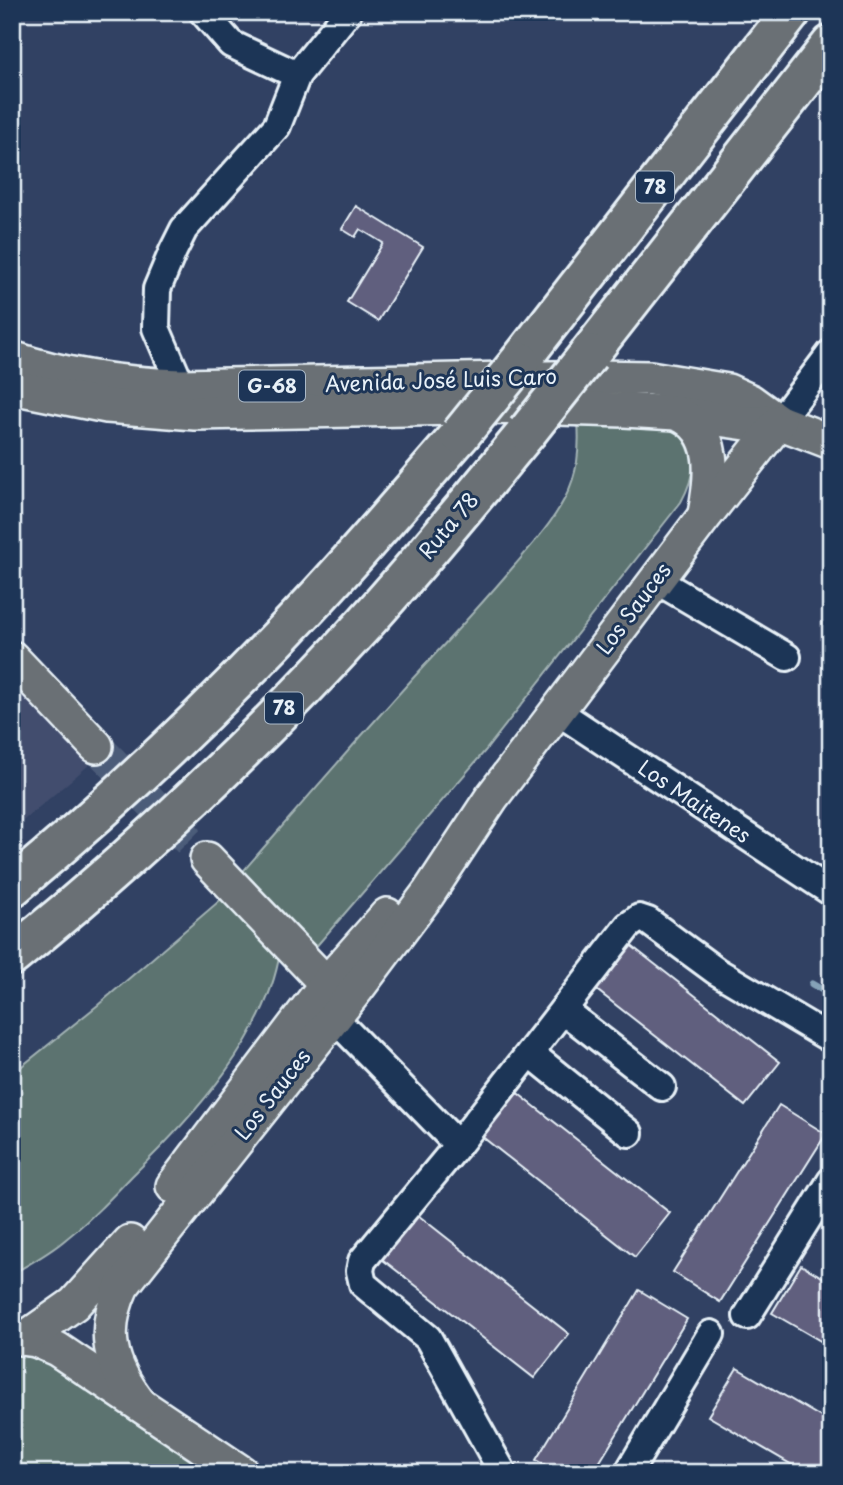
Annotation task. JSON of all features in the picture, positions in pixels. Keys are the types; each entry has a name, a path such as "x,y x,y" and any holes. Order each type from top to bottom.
{"highway":[{"name":"78","path":"12,887 186,731 311,604 460,435 520,361 791,12"},
{"name":"Ruta 78","path":"12,956 73,907 134,852 275,717 419,562 527,432 831,45"},
{"path":"12,877 55,851"}],"main road":[{"name":"Avenida José Luis Caro","path":"12,358 114,382 181,386 650,378 728,391 750,401 779,422 831,442"},
{"name":"Avenida José Luis Caro","path":"12,387 107,406 195,413 523,407 676,413 746,423 779,422"},
{"path":"676,413 686,416 694,424 707,445 711,474 704,517"},
{"name":"Los Sauces","path":"20,1337 64,1313 100,1278 342,987 492,797 656,579 779,422"},
{"path":"12,658 96,746"},
{"path":"206,859 342,987"},
{"name":"Los Sauces","path":"139,1403 120,1374 110,1339 110,1315 122,1286 334,1018 342,987"},
{"path":"20,1337 57,1349 242,1473"}],"street":[{"path":"203,12 231,44 297,75"},
{"path":"181,386 156,328 157,289 184,229 277,126 297,75 348,12"},
{"path":"779,422 831,353"},
{"path":"656,579 787,657"},
{"name":"Los Maitenes","path":"557,711 831,892"},
{"path":"503,1473 428,1338 363,1284 360,1271 362,1261 458,1145 628,926 639,918 648,921 716,971 831,1039"},
{"path":"563,1010 662,1087"},
{"path":"334,1018 458,1145"},
{"path":"530,1053 629,1133"},
{"path":"747,1316 831,1181"},
{"path":"628,1473 711,1334"}],"shaded area":[{"path":"12,684 89,765 12,830"}],"green space":[{"path":"578,421 676,429 688,447 692,464 690,482 681,502 485,751 314,949 238,877 548,525 573,479 578,451"},
{"path":"225,896 280,952 260,1015 224,1074 179,1128 75,1232 40,1258 12,1274 12,1074 98,1005"},
{"path":"19,1354 43,1361 209,1473 12,1473 12,1355"}],"building":[{"path":"356,206 423,247 378,321 347,302 383,243 360,229 355,237 342,229"},
{"path":"624,940 780,1062 745,1106 589,984"},
{"path":"515,1091 670,1213 635,1257 480,1135"},
{"path":"779,1105 826,1134 720,1302 673,1272"},
{"path":"414,1212 569,1334 534,1378 378,1256"},
{"path":"801,1265 831,1282 831,1347 772,1313"},
{"path":"639,1290 687,1319 593,1473 557,1473 536,1460"},
{"path":"737,1368 831,1423 831,1473 806,1473 708,1416"}],"waterway":[{"path":"812,984 831,995"}],"tunnel":[{"path":"96,746 207,859"}]}
